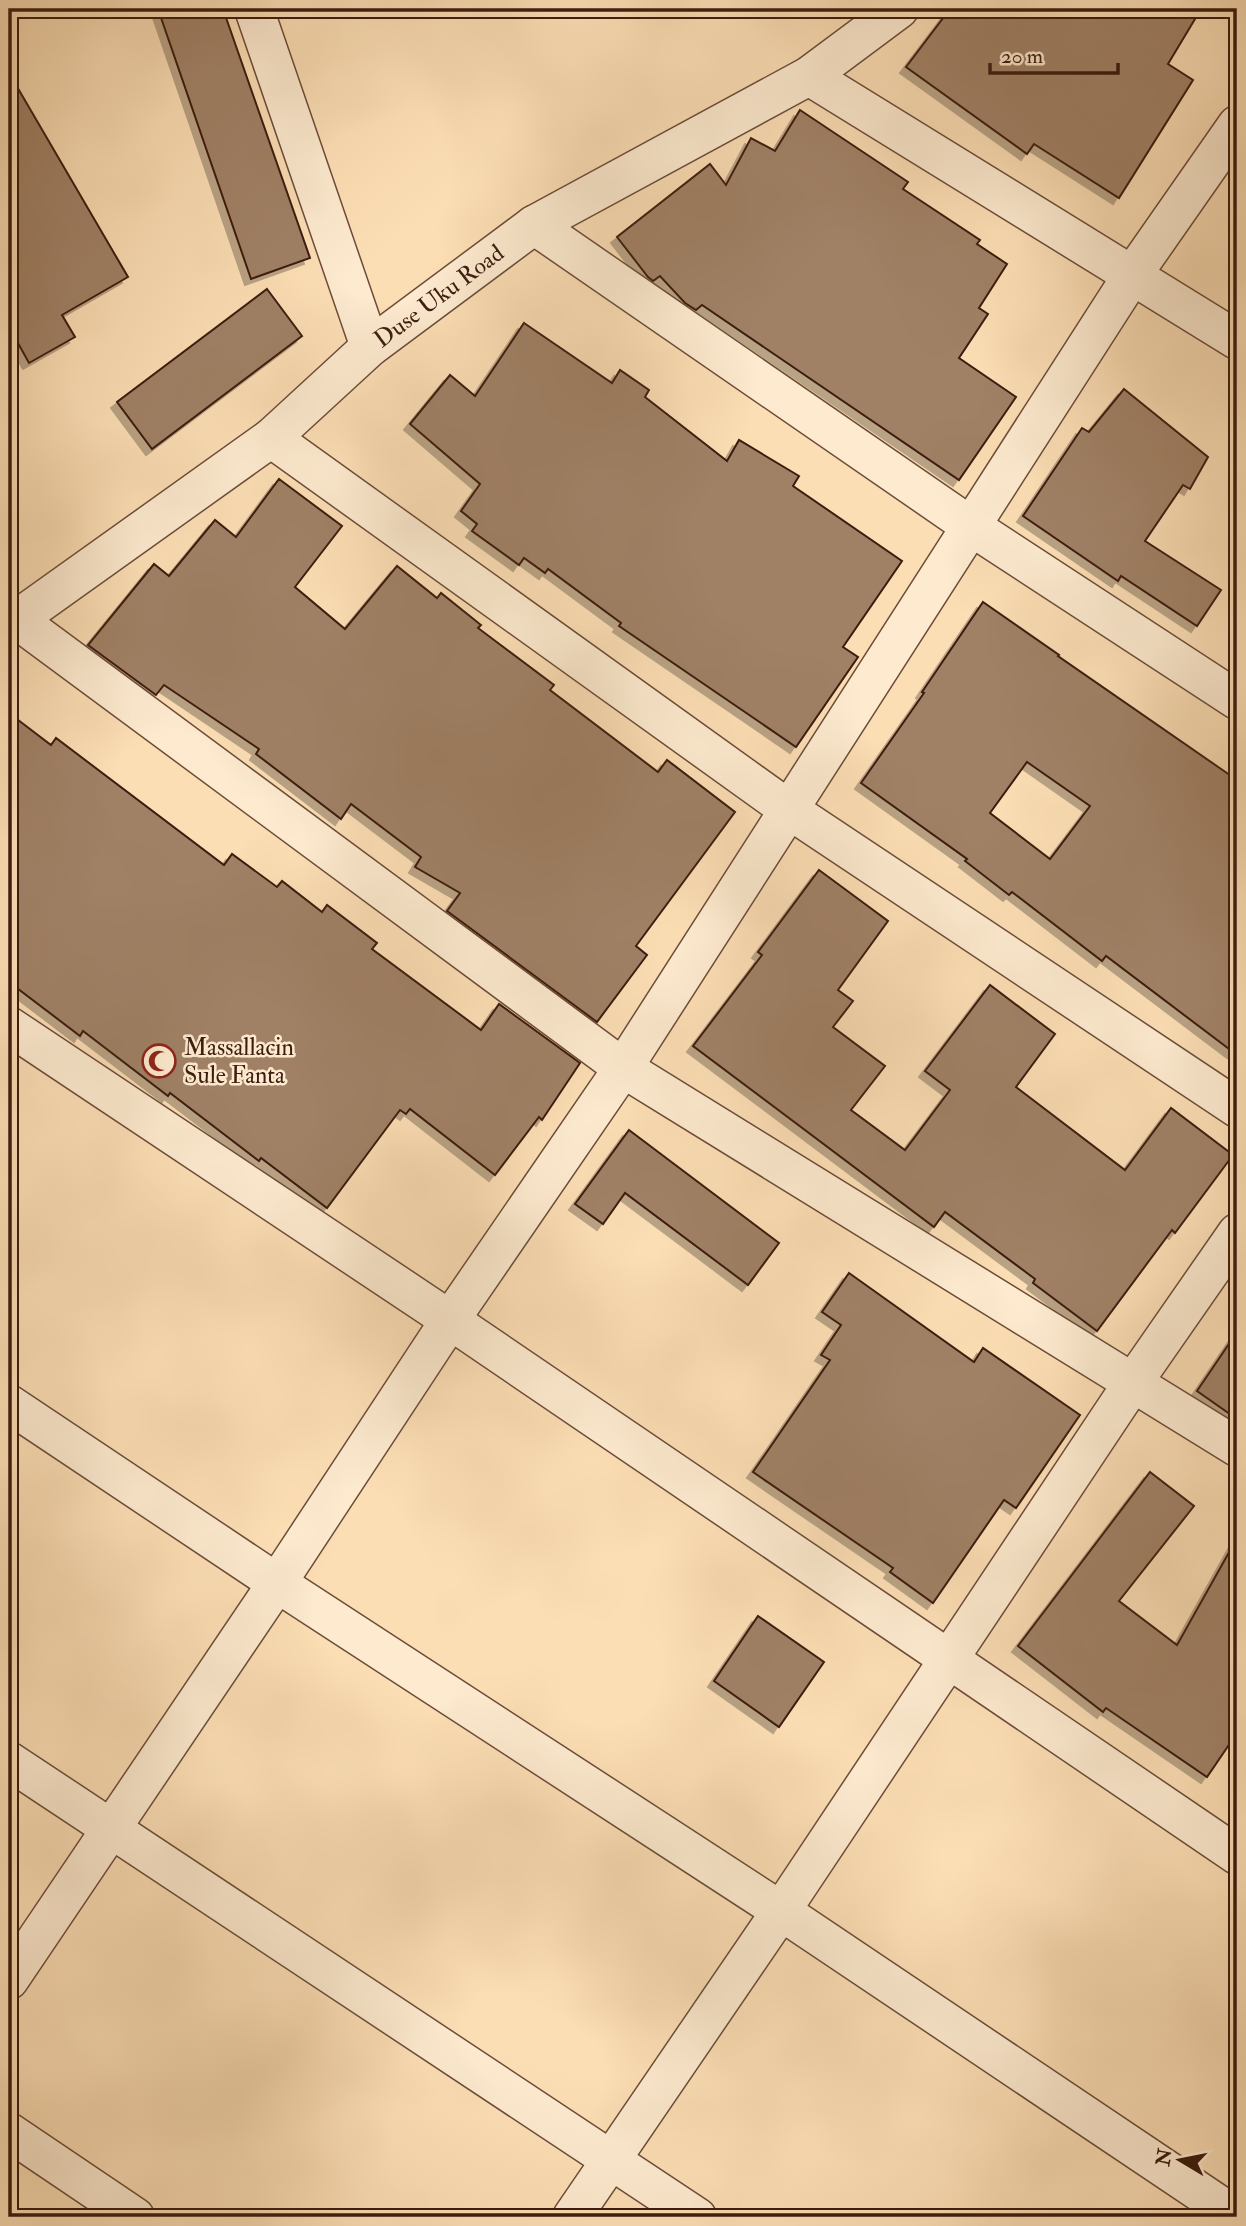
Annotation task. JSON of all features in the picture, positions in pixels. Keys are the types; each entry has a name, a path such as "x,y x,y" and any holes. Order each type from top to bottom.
{"street":[{"path":"254,9 370,347"},
{"name":"Duse Uku Road","path":"12,622 271,438 370,347 534,225 809,76 899,9"},
{"path":"809,76 1237,340"},
{"path":"9,1980 277,1583 450,1320 623,1069 1133,274 1237,125"},
{"path":"534,225 972,527 1237,700"},
{"path":"271,438 788,809 1237,1108"},
{"path":"12,622 623,1069 1237,1447"},
{"path":"9,1026 450,1320 1237,1855"},
{"path":"572,2217 781,1911 1132,1384 1237,1233"},
{"path":"9,1404 277,1583 781,1911 1237,2217"},
{"path":"9,1761 697,2217"},
{"path":"9,2132 135,2217"}],"building":[{"path":"158,9 223,9 310,258 251,279"},
{"path":"950,9 1201,9 1168,64 1193,80 1119,198 1034,144 1027,154 906,67"},
{"path":"9,73 128,277 62,315 75,337 29,363 9,327"},
{"path":"800,110 908,182 903,189 980,240 977,244 1007,264 979,308 988,314 959,358 1016,397 959,480 702,305 696,310 685,303 660,276 653,281 617,237 710,164 726,185 751,138 775,151"},
{"path":"267,289 302,336 152,449 117,402"},
{"path":"524,323 612,383 620,370 649,390 645,397 727,461 739,440 799,476 793,486 902,561 843,647 858,657 796,747 619,626 621,623 548,569 545,573 524,558 519,565 472,531 477,524 461,511 480,484 410,424 450,375 475,396"},
{"path":"1124,389 1208,457 1190,489 1183,485 1145,541 1221,590 1197,626 1121,576 1118,581 1023,516 1082,428 1089,432"},
{"path":"279,479 342,526 295,587 345,629 397,566 437,598 441,593 481,625 478,628 554,685 550,690 658,772 667,760 735,812 636,946 647,955 597,1022 447,911 460,893 415,867 421,857 351,804 341,819 256,754 259,749 164,685 156,695 88,645 154,564 169,576 215,520 236,537"},
{"path":"983,602 1237,780 1237,1055 1106,956 1102,961 1012,892 1009,895 965,861 967,859 861,783 924,693 922,692","holes":["1027,762 1090,806 1050,859 990,813"]},
{"path":"9,713 51,745 56,738 224,865 232,854 277,887 282,881 322,912 327,905 377,943 372,949 481,1030 499,1004 580,1063 542,1120 539,1117 495,1175 410,1109 406,1114 400,1110 327,1208 261,1158 259,1161 170,1093 168,1096 83,1031 80,1036 9,982"},
{"path":"819,870 888,921 838,990 853,1001 833,1027 885,1066 851,1110 905,1150 950,1090 925,1071 990,985 1055,1034 1016,1087 1125,1170 1171,1108 1233,1155 1175,1233 1172,1230 1097,1331 1033,1283 1035,1279 945,1212 934,1227 693,1046 762,955 758,952"},
{"path":"629,1130 779,1243 748,1285 625,1193 603,1224 575,1204"},
{"path":"849,1273 974,1362 983,1348 1080,1415 1016,1508 1004,1500 933,1603 890,1572 893,1568 753,1472 830,1360 821,1355 841,1325 822,1312"},
{"path":"1237,1332 1237,1419 1197,1391"},
{"path":"1150,1472 1194,1506 1119,1601 1177,1645 1237,1538 1237,1733 1207,1777 1106,1708 1103,1712 1018,1646"},
{"path":"758,1616 824,1662 779,1727 714,1681"}],"place":[{"name":"Massallacin Sule Fanta","path":"159,1061"}]}
